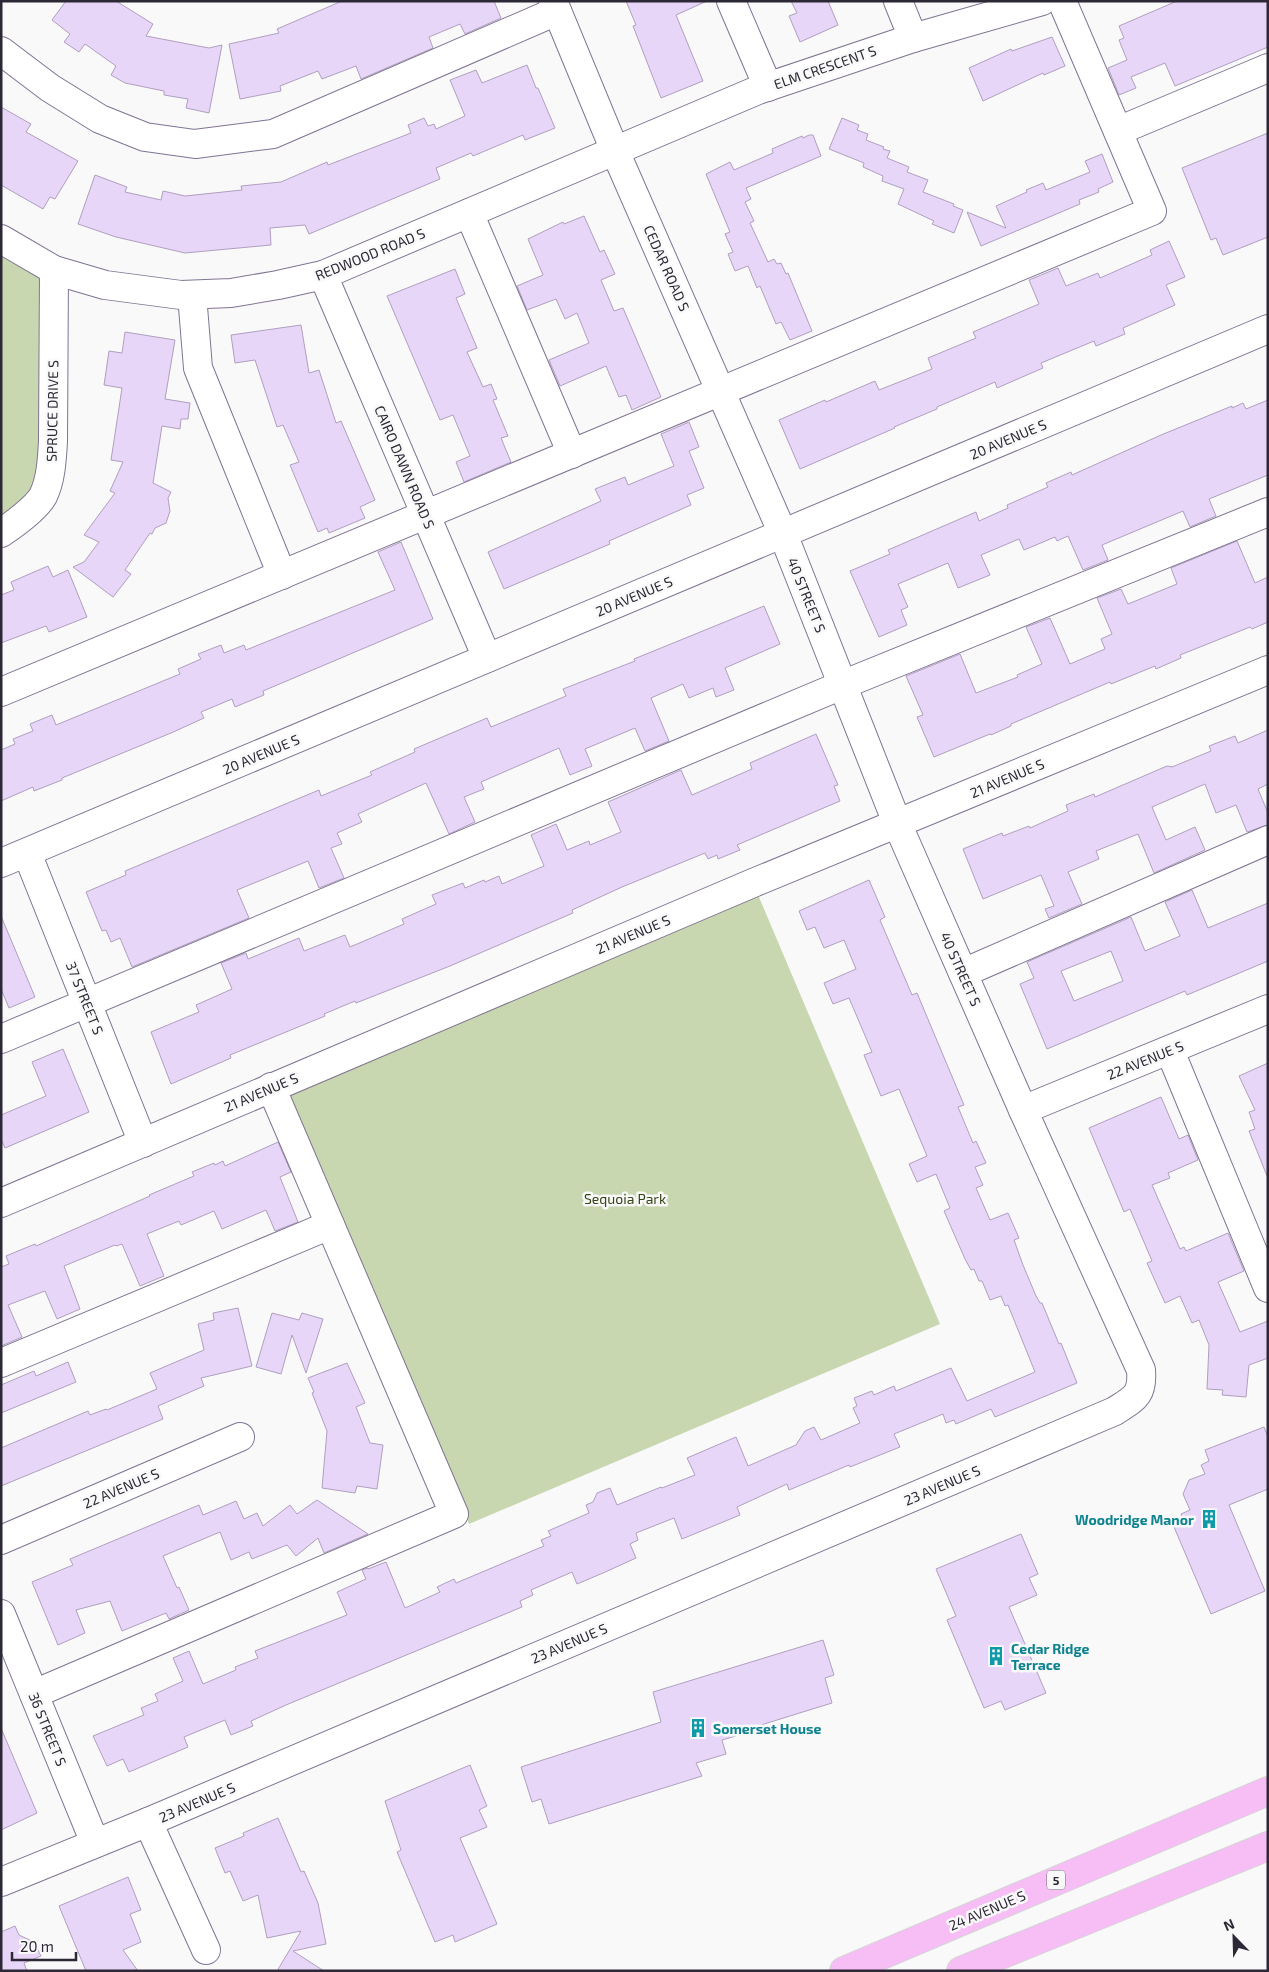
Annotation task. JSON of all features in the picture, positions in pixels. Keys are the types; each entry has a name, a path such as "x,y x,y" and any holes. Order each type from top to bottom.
{"main road":[{"name":"24 AVENUE S","path":"844,1971 1268,1791"},
{"path":"961,1971 1268,1846"}],"street":[{"path":"731,1 768,87"},
{"path":"898,1 914,38"},
{"name":"ELM CRESCENT S","path":"615,151 768,87 914,38 1042,1"},
{"path":"1,692 1152,211 1062,1"},
{"path":"1,51 50,88 100,119 145,136 194,144 273,134 555,6"},
{"name":"CEDAR ROAD S","path":"555,6 615,151 783,534"},
{"path":"1118,131 1268,68"},
{"name":"REDWOOD ROAD S","path":"1,240 54,270 106,285 181,296 231,293 323,275 615,151"},
{"path":"469,213 572,454"},
{"name":"SPRUCE DRIVE S","path":"1,533 19,520 43,497 51,468 54,441 54,270"},
{"name":"CAIRO DAWN ROAD S","path":"323,275 487,658"},
{"path":"192,295 198,368 282,575"},
{"name":"20 AVENUE S","path":"1,864 1268,330"},
{"path":"1,1039 842,685 1268,512"},
{"name":"40 STREET S","path":"783,534 897,823 1022,1110 1141,1370 1142,1385 1134,1398"},
{"name":"21 AVENUE S","path":"1,1203 897,823 1268,670"},
{"path":"963,973 1268,840"},
{"name":"37 STREET S","path":"27,853 142,1143"},
{"name":"22 AVENUE S","path":"1022,1110 1170,1051 1268,1009"},
{"path":"1170,1051 1268,1288"},
{"path":"34,1694 454,1514 271,1088"},
{"path":"1,1363 330,1225"},
{"name":"23 AVENUE S","path":"1,1882 148,1822 1115,1411 1134,1398"},
{"name":"22 AVENUE S","path":"1,1540 240,1437"},
{"name":"36 STREET S","path":"1,1614 95,1843"},
{"path":"148,1822 206,1950"}],"green space":[{"path":"1,239 54,270 51,468 1,533"},
{"name":"Sequoia Park","path":"753,883 940,1324 469,1524 283,1083"}],"building":[{"path":"66,1 116,1 153,24 146,36 209,48 222,45 209,113 186,108 188,99 164,95 164,91 125,83 111,75 116,66 85,44 79,52 64,42 70,34 52,20"},
{"path":"342,1 494,1 501,18 465,34 460,24 429,37 433,48 361,79 356,66 322,79 318,71 280,86 281,91 240,99 229,44 279,33 277,29"},
{"path":"626,1 707,1 676,15 703,81 661,98 633,26 636,25"},
{"path":"791,1 828,1 838,25 800,42 789,16 797,13"},
{"path":"1177,1 1268,1 1268,47 1175,86 1165,63 1131,77 1136,88 1119,95 1108,68 1127,60 1119,40 1124,38 1119,26"},
{"path":"1052,37 1065,66 1044,75 1043,73 983,101 969,68 1011,49 1012,51"},
{"path":"527,65 555,128 525,140 523,135 473,156 471,153 436,168 440,179 309,234 305,225 270,228 271,245 185,253 116,237 78,224 95,175 127,187 125,192 161,200 163,191 185,196 242,190 241,186 281,182 327,162 328,165 411,133 408,125 424,118 428,126 434,124 436,129 465,116 450,80 476,70 482,83"},
{"path":"1,107 31,124 26,132 78,161 55,199 50,197 43,209 1,185"},
{"path":"842,118 859,125 857,130 868,134 866,140 890,151 887,158 909,167 907,172 928,180 923,192 954,204 953,206 963,210 954,233 932,224 934,221 898,204 904,189 882,181 883,176 863,167 864,163 829,149"},
{"path":"1268,133 1268,237 1223,255 1216,238 1211,240 1182,168"},
{"path":"813,135 821,156 746,188 751,199 745,202 754,221 750,223 768,262 774,259 777,264 781,263 786,274 788,273 812,331 790,340 781,322 776,324 760,286 757,288 748,266 735,271 728,254 733,252 725,234 730,232 706,174 730,162 734,170 773,153 772,149 802,136 803,138"},
{"path":"1102,154 1113,182 1098,189 1099,192 1079,200 1080,204 981,246 967,212 1006,228 996,206 1043,183 1046,190 1090,172 1085,161"},
{"path":"584,216 600,252 604,250 615,274 601,280 614,311 623,308 661,397 632,410 626,395 619,397 606,366 560,386 549,360 589,343 577,313 565,319 556,299 527,310 517,286 543,275 528,239 563,222 564,224"},
{"path":"1169,241 1185,277 1166,285 1175,305 1123,328 1125,334 1096,346 1094,341 1041,363 1043,368 997,388 995,382 800,469 779,420 875,381 879,390 932,369 928,358 976,338 973,332 1039,304 1029,280 1058,268 1066,286 1098,273 1100,278 1152,255 1150,250"},
{"path":"455,269 465,294 456,298 477,348 467,352 483,387 491,384 497,399 493,400 508,436 501,438 511,462 464,482 456,462 470,456 453,415 440,420 387,296"},
{"path":"301,325 309,373 319,370 336,423 341,421 375,500 360,507 365,518 329,533 327,528 318,532 290,465 299,462 283,425 277,427 255,360 235,363 231,335"},
{"path":"125,332 175,340 165,399 190,403 188,419 181,419 180,429 162,426 153,483 171,492 168,498 170,511 166,523 155,528 152,534 150,533 125,570 131,574 113,597 73,567 84,562 99,542 84,535 115,493 110,491 123,462 111,460 122,388 104,385 109,351 122,353"},
{"path":"1268,400 1268,475 1209,499 1216,516 1190,527 1183,511 1102,545 1108,560 1083,570 1068,536 1057,541 1055,537 1024,550 1019,539 981,555 990,575 958,588 948,563 898,584 908,607 901,610 907,625 879,637 850,571 890,554 888,550 976,512 979,521 1008,508 1007,505 1048,487 1046,483 1071,472 1072,475 1161,435 1232,406 1232,408 1243,403 1246,409"},
{"path":"689,422 699,447 689,451 704,488 687,495 691,505 609,541 610,544 504,589 488,552 601,501 595,489 625,477 628,485 674,466 661,434"},
{"path":"1237,541 1255,583 1268,577 1268,622 1252,629 1250,627 1180,655 1181,658 1156,669 1155,666 1111,684 1110,682 1011,724 1011,726 991,735 934,757 917,717 923,715 906,676 960,654 976,693 1018,677 1017,675 1042,664 1026,627 1050,618 1070,664 1105,649 1101,639 1112,634 1097,598 1121,589 1128,604 1177,584 1171,568"},
{"path":"401,542 433,619 263,691 264,695 235,707 232,699 201,712 204,718 171,733 62,778 62,780 34,791 33,787 1,801 1,750 15,744 13,739 33,731 30,724 52,715 56,725 180,674 178,669 201,659 198,654 221,645 224,653 244,645 246,650 395,590 378,552"},
{"path":"48,566 53,577 68,570 87,617 49,632 46,626 1,643 1,595 14,590 11,582"},
{"path":"764,606 780,644 725,668 734,690 716,697 713,688 689,698 683,684 651,698 669,741 645,751 635,728 585,749 592,766 570,775 559,748 481,782 484,789 464,797 475,822 449,834 426,783 358,814 362,822 337,833 342,844 331,848 344,878 319,888 308,861 237,890 249,918 132,967 120,938 111,942 106,930 102,931 86,892 126,875 125,871 319,790 321,796 372,775 370,772 415,752 414,749 487,718 491,727 566,696 563,689 635,661 634,659"},
{"path":"1268,730 1268,784 1258,789 1268,813 1268,825 1247,832 1236,805 1216,813 1205,784 1152,807 1166,840 1195,827 1205,850 1154,873 1138,834 1096,851 1099,859 1068,872 1082,904 1049,918 1045,909 1054,906 1041,875 983,899 963,849 1002,833 1003,836 1029,826 1030,828 1068,811 1066,805 1094,794 1095,797 1167,766 1172,767 1211,751 1209,746 1235,736 1238,743"},
{"path":"816,734 838,785 834,786 840,801 737,845 740,850 718,859 717,855 708,859 705,853 622,887 572,910 573,913 450,966 324,1014 325,1016 230,1055 231,1058 171,1084 151,1032 199,1012 196,1005 232,989 221,963 246,953 248,959 299,938 304,951 345,935 350,947 404,924 402,919 436,904 432,895 463,883 465,888 499,876 502,884 544,866 531,835 556,824 567,850 589,841 590,845 621,832 608,802 681,770 692,795 752,769 750,763"},
{"path":"869,880 885,917 880,920 912,995 917,993 964,1105 958,1107 973,1143 976,1141 986,1163 975,1167 983,1185 976,1188 990,1220 1008,1213 1019,1238 1014,1240 1023,1265 1036,1296 1040,1303 1042,1303 1059,1344 1061,1343 1077,1383 995,1417 991,1409 956,1424 954,1420 946,1423 943,1414 894,1434 900,1447 850,1467 849,1465 789,1490 787,1484 737,1507 740,1515 682,1539 674,1518 636,1533 638,1540 630,1544 636,1558 603,1573 577,1584 572,1572 531,1590 533,1595 520,1601 522,1607 286,1705 251,1721 253,1726 231,1735 225,1720 184,1737 188,1747 129,1772 123,1759 107,1766 93,1736 144,1715 141,1708 158,1701 155,1694 183,1681 173,1658 189,1651 203,1684 236,1670 235,1667 258,1658 255,1651 347,1615 337,1592 366,1579 362,1570 386,1562 405,1608 440,1592 437,1587 454,1579 456,1583 544,1546 541,1540 551,1536 548,1531 589,1513 586,1505 593,1502 597,1493 610,1488 617,1505 695,1475 687,1458 736,1437 748,1466 796,1445 805,1431 814,1427 821,1440 860,1423 853,1408 857,1406 854,1398 872,1391 874,1395 894,1386 896,1391 951,1368 967,1401 1035,1372 1008,1305 1005,1306 1001,1296 990,1300 982,1281 979,1281 974,1269 971,1270 965,1259 944,1211 950,1208 936,1174 917,1182 909,1164 927,1156 899,1089 881,1096 864,1055 872,1052 849,998 833,1004 824,983 856,969 844,940 824,948 815,927 807,930 799,911"},
{"path":"1192,890 1208,928 1268,903 1268,961 1187,995 1185,991 1047,1049 1020,984 1034,978 1027,962 1131,917 1145,951 1180,936 1165,902","holes":["1111,951 1123,981 1074,1001 1061,971"]},
{"path":"1,916 35,997 9,1008 1,989"},
{"path":"63,1049 89,1112 5,1148 1,1139 1,1115 46,1096 32,1062"},
{"path":"1268,1063 1267,1176 1249,1131 1255,1129 1249,1112 1255,1110 1239,1076"},
{"path":"1161,1097 1179,1139 1188,1135 1198,1160 1168,1173 1170,1178 1152,1185 1180,1249 1184,1247 1186,1251 1228,1233 1244,1271 1218,1282 1240,1332 1268,1321 1268,1358 1249,1365 1246,1397 1222,1395 1223,1390 1207,1389 1209,1345 1199,1320 1192,1323 1180,1296 1165,1303 1147,1263 1152,1261 1130,1209 1124,1212 1089,1128"},
{"path":"278,1142 291,1172 280,1177 298,1222 275,1231 266,1210 222,1229 214,1211 181,1225 179,1221 147,1234 164,1276 140,1286 122,1244 115,1245 64,1266 80,1309 57,1319 45,1291 8,1305 22,1337 1,1346 1,1267 9,1264 6,1256 35,1244 36,1246 150,1196 194,1176 192,1172 223,1161 225,1166"},
{"path":"238,1308 252,1366 201,1378 204,1386 158,1406 163,1419 1,1486 1,1448 88,1411 90,1415 107,1410 157,1389 150,1373 204,1350 198,1324 214,1320 213,1313"},
{"path":"272,1313 299,1320 302,1313 323,1319 306,1373 292,1335 281,1374 256,1367"},
{"path":"68,1362 76,1382 1,1413 1,1385 34,1371 36,1376"},
{"path":"347,1363 365,1403 356,1407 370,1443 383,1445 377,1489 357,1486 355,1493 322,1488 327,1431 308,1378"},
{"name":"Woodridge Manor","path":"1264,1427 1268,1437 1268,1489 1229,1505 1265,1591 1211,1614 1174,1527 1184,1523 1181,1514 1190,1510 1183,1494 1189,1480 1205,1474 1201,1465 1209,1461 1205,1450"},
{"path":"317,1500 368,1534 324,1553 318,1538 296,1556 287,1545 252,1559 249,1552 231,1560 220,1532 163,1556 189,1610 169,1619 166,1613 122,1631 110,1601 76,1610 85,1633 58,1645 32,1582 73,1565 70,1559 199,1505 203,1515 236,1501 244,1519 257,1513 263,1526 290,1505 297,1514"},
{"name":"Cedar Ridge Terrace","path":"1021,1534 1038,1574 1029,1578 1037,1595 1009,1607 1046,1693 1005,1710 1001,1701 984,1708 947,1620 956,1616 936,1569"},
{"name":"Somerset House","path":"823,1640 834,1675 825,1678 832,1703 735,1733 736,1736 722,1740 726,1754 696,1763 702,1776 549,1824 541,1799 532,1802 521,1767 661,1722 653,1692"},
{"path":"1,1728 37,1813 1,1830"},
{"path":"470,1765 487,1806 479,1810 487,1827 460,1838 497,1924 455,1942 453,1935 435,1942 397,1852 401,1850 385,1801"},
{"path":"278,1818 301,1872 304,1871 318,1903 326,1944 293,1951 324,1971 277,1971 301,1931 267,1938 258,1895 243,1901 230,1871 225,1873 215,1848 244,1836 243,1833"},
{"path":"128,1877 141,1910 130,1914 141,1942 123,1950 138,1971 86,1971 59,1906"},
{"path":"15,1926 19,1935 34,1942 41,1956 24,1963 27,1971 1,1971 1,1932"}],"place":[{"name":"Woodridge Manor","path":"1209,1519"},
{"name":"Cedar Ridge Terrace","path":"996,1656"},
{"name":"Somerset House","path":"698,1728"}]}
